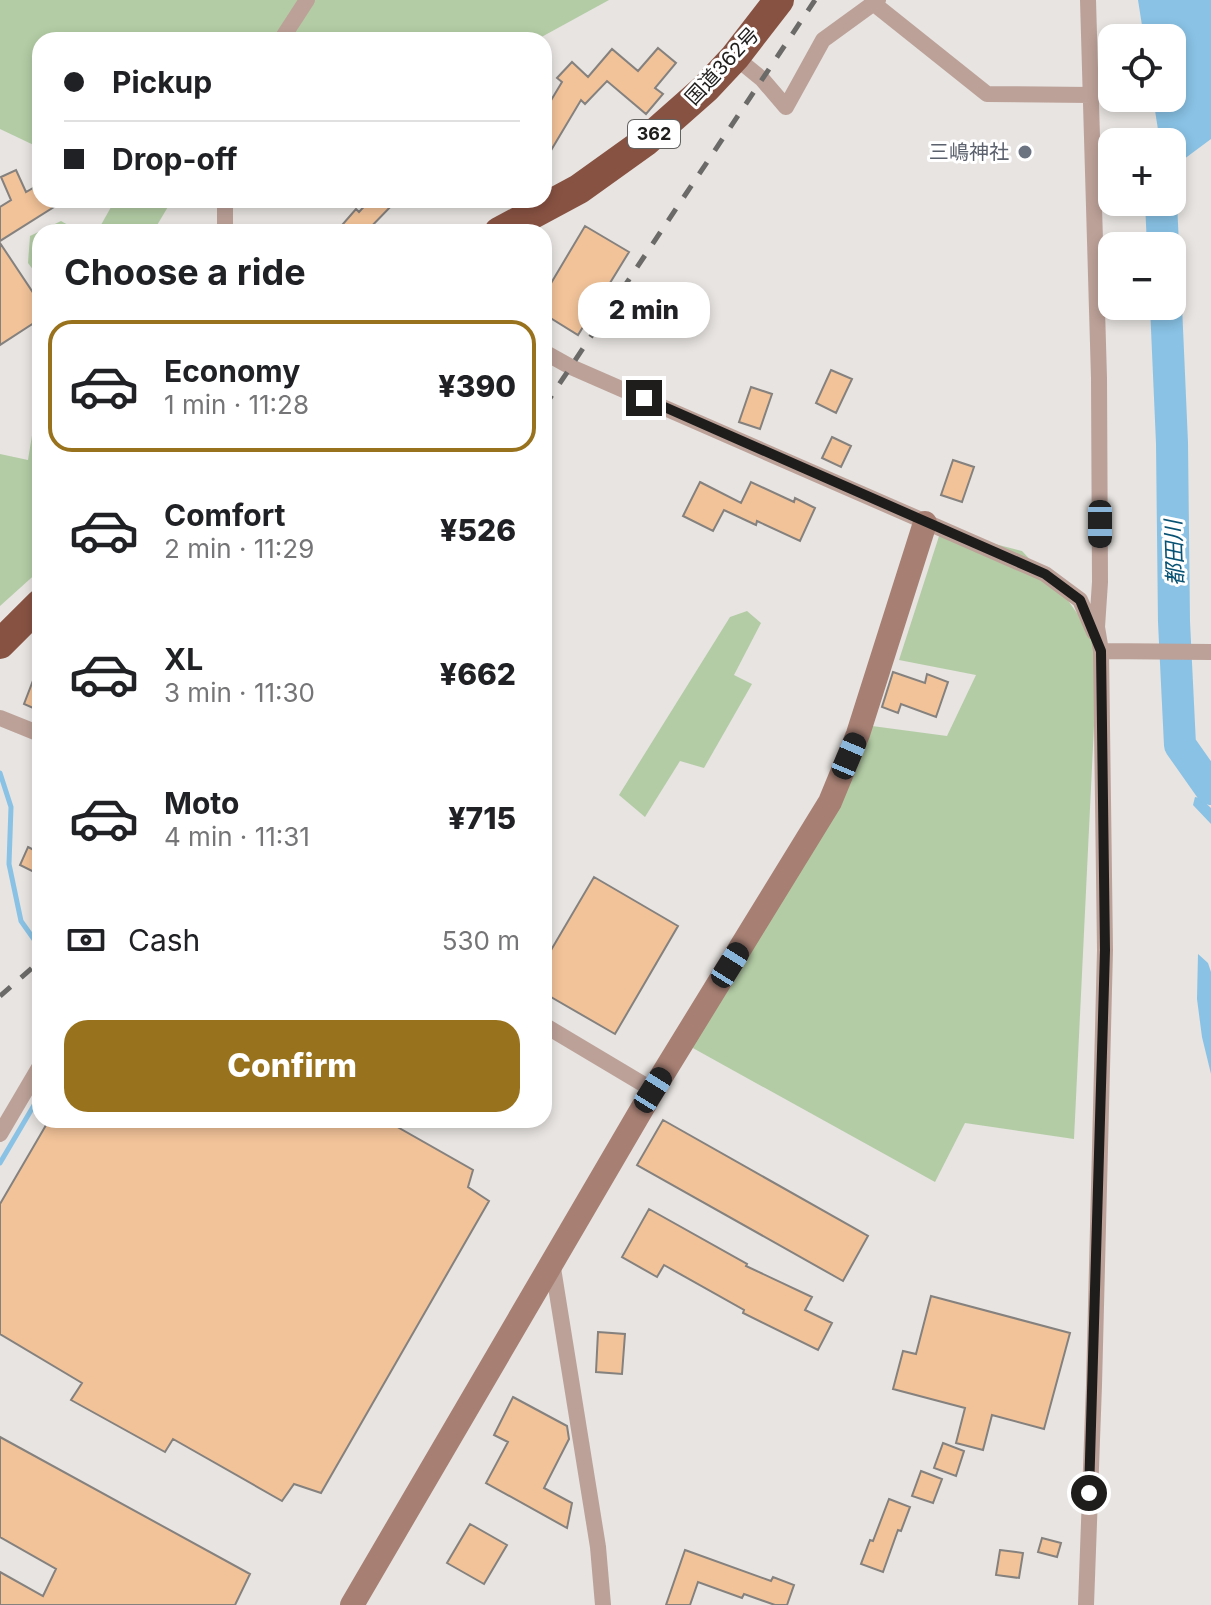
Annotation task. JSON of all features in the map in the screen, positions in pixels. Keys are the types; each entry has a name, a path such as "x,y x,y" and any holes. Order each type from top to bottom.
{"highway":[{"name":"国道362号","path":"552,204 579,189 646,141 706,88 735,57 779,0"},
{"name":"国道362号","path":"514,224 544,208"},
{"path":"0,644 32,612"}],"street":[{"path":"286,32 307,0"},
{"path":"1086,1605 1105,950 1101,651 1097,627 1100,582 1099,394 1088,0"},
{"path":"735,57 762,79 786,107 823,40 875,2 987,94 1092,95"},
{"path":"552,356 1045,574 1080,600 1101,651"},
{"path":"352,1605 552,1259 830,802 858,734 925,523"},
{"path":"1101,651 1211,652"},
{"path":"0,718 32,731"},
{"path":"552,1030 653,1090"},
{"path":"0,1134 32,1080"},
{"path":"552,1259 598,1547 603,1605"}],"green space":[{"path":"0,0 609,0 551,32 32,32 32,144 0,129"},
{"path":"110,208 167,208 158,224 102,224"},
{"path":"32,235 32,268 28,263"},
{"path":"32,435 32,577 0,606 0,454 28,460"},
{"path":"941,530 1022,551 1067,599 1098,643 1074,1139 965,1123 935,1182 691,1047 872,726 947,736 976,675 899,660"},
{"path":"747,611 761,623 734,675 752,684 704,768 680,761 645,817 619,795 730,617"}],"water":[{"path":"1138,0 1211,0 1211,139 1186,158 1186,128 1158,128 1155,112 1186,112 1186,24 1142,24"},
{"path":"1195,797 1211,808 1211,824 1193,805"},
{"path":"1198,954 1208,963 1211,972 1211,1074 1197,999"}],"building":[{"path":"658,48 676,63 655,88 663,94 646,114 607,81 585,104 581,100 552,149 552,99 562,82 557,78 572,62 588,77 612,49 638,71"},
{"path":"16,170 26,192 32,189 32,208 52,208 0,241 0,207 11,200 1,177"},
{"path":"363,208 389,208 374,224 343,224 356,209 359,212"},
{"path":"585,226 629,252 578,335 552,319 552,282"},
{"path":"0,243 32,291 32,324 0,345"},
{"path":"831,370 852,379 836,413 816,403"},
{"path":"751,387 772,394 760,429 739,422"},
{"path":"832,437 851,446 841,467 822,458"},
{"path":"953,460 974,467 962,502 941,495"},
{"path":"700,482 741,503 751,482 815,508 800,541 724,510 713,531 683,516"},
{"path":"893,672 925,683 927,674 948,682 936,717 901,704 898,713 882,707"},
{"path":"32,683 32,708 24,704"},
{"path":"28,847 32,849 32,871 20,865"},
{"path":"594,877 678,926 615,1034 552,998 552,948"},
{"path":"663,1120 868,1236 843,1281 637,1165"},
{"path":"44,1128 399,1128 473,1170 468,1187 489,1201 321,1493 294,1484 282,1501 173,1439 165,1452 71,1400 82,1383 0,1334 0,1204"},
{"path":"649,1209 746,1266 812,1297 805,1310 832,1323 818,1350 743,1313 744,1310 664,1265 657,1277 622,1257"},
{"path":"931,1296 1070,1333 1044,1429 992,1415 983,1450 956,1443 965,1408 893,1389 903,1351 916,1354"},
{"path":"598,1332 625,1334 622,1374 596,1372"},
{"path":"513,1397 567,1426 569,1439 544,1488 572,1503 567,1528 486,1483 508,1442 494,1435"},
{"path":"0,1437 250,1574 235,1605 0,1605 0,1572 43,1596 56,1569 0,1537"},
{"path":"943,1443 964,1451 956,1476 934,1468"},
{"path":"921,1471 942,1479 933,1503 912,1496"},
{"path":"889,1499 910,1507 883,1572 861,1564"},
{"path":"470,1524 507,1545 484,1584 447,1563"},
{"path":"1042,1538 1061,1543 1057,1557 1038,1552"},
{"path":"685,1550 771,1581 773,1577 794,1585 787,1605 775,1605 744,1594 742,1598 698,1582 690,1605 666,1605"},
{"path":"1000,1550 1023,1553 1019,1578 996,1575"}],"waterway":[{"name":"都田川","path":"1162,216 1162,232"},
{"name":"都田川","path":"1167,320 1180,745 1211,789"},
{"path":"0,773 11,807 9,864 21,921 32,937"},
{"path":"0,1163 32,1109"}],"railway":[{"path":"552,395 815,0"},
{"path":"0,996 32,968"}],"place":[{"name":"三嶋神社","path":"1025,152"}],"route":[{"path":"644,398 1045,574 1080,600 1093,627 1101,651 1105,950 1089,1493"}]}
